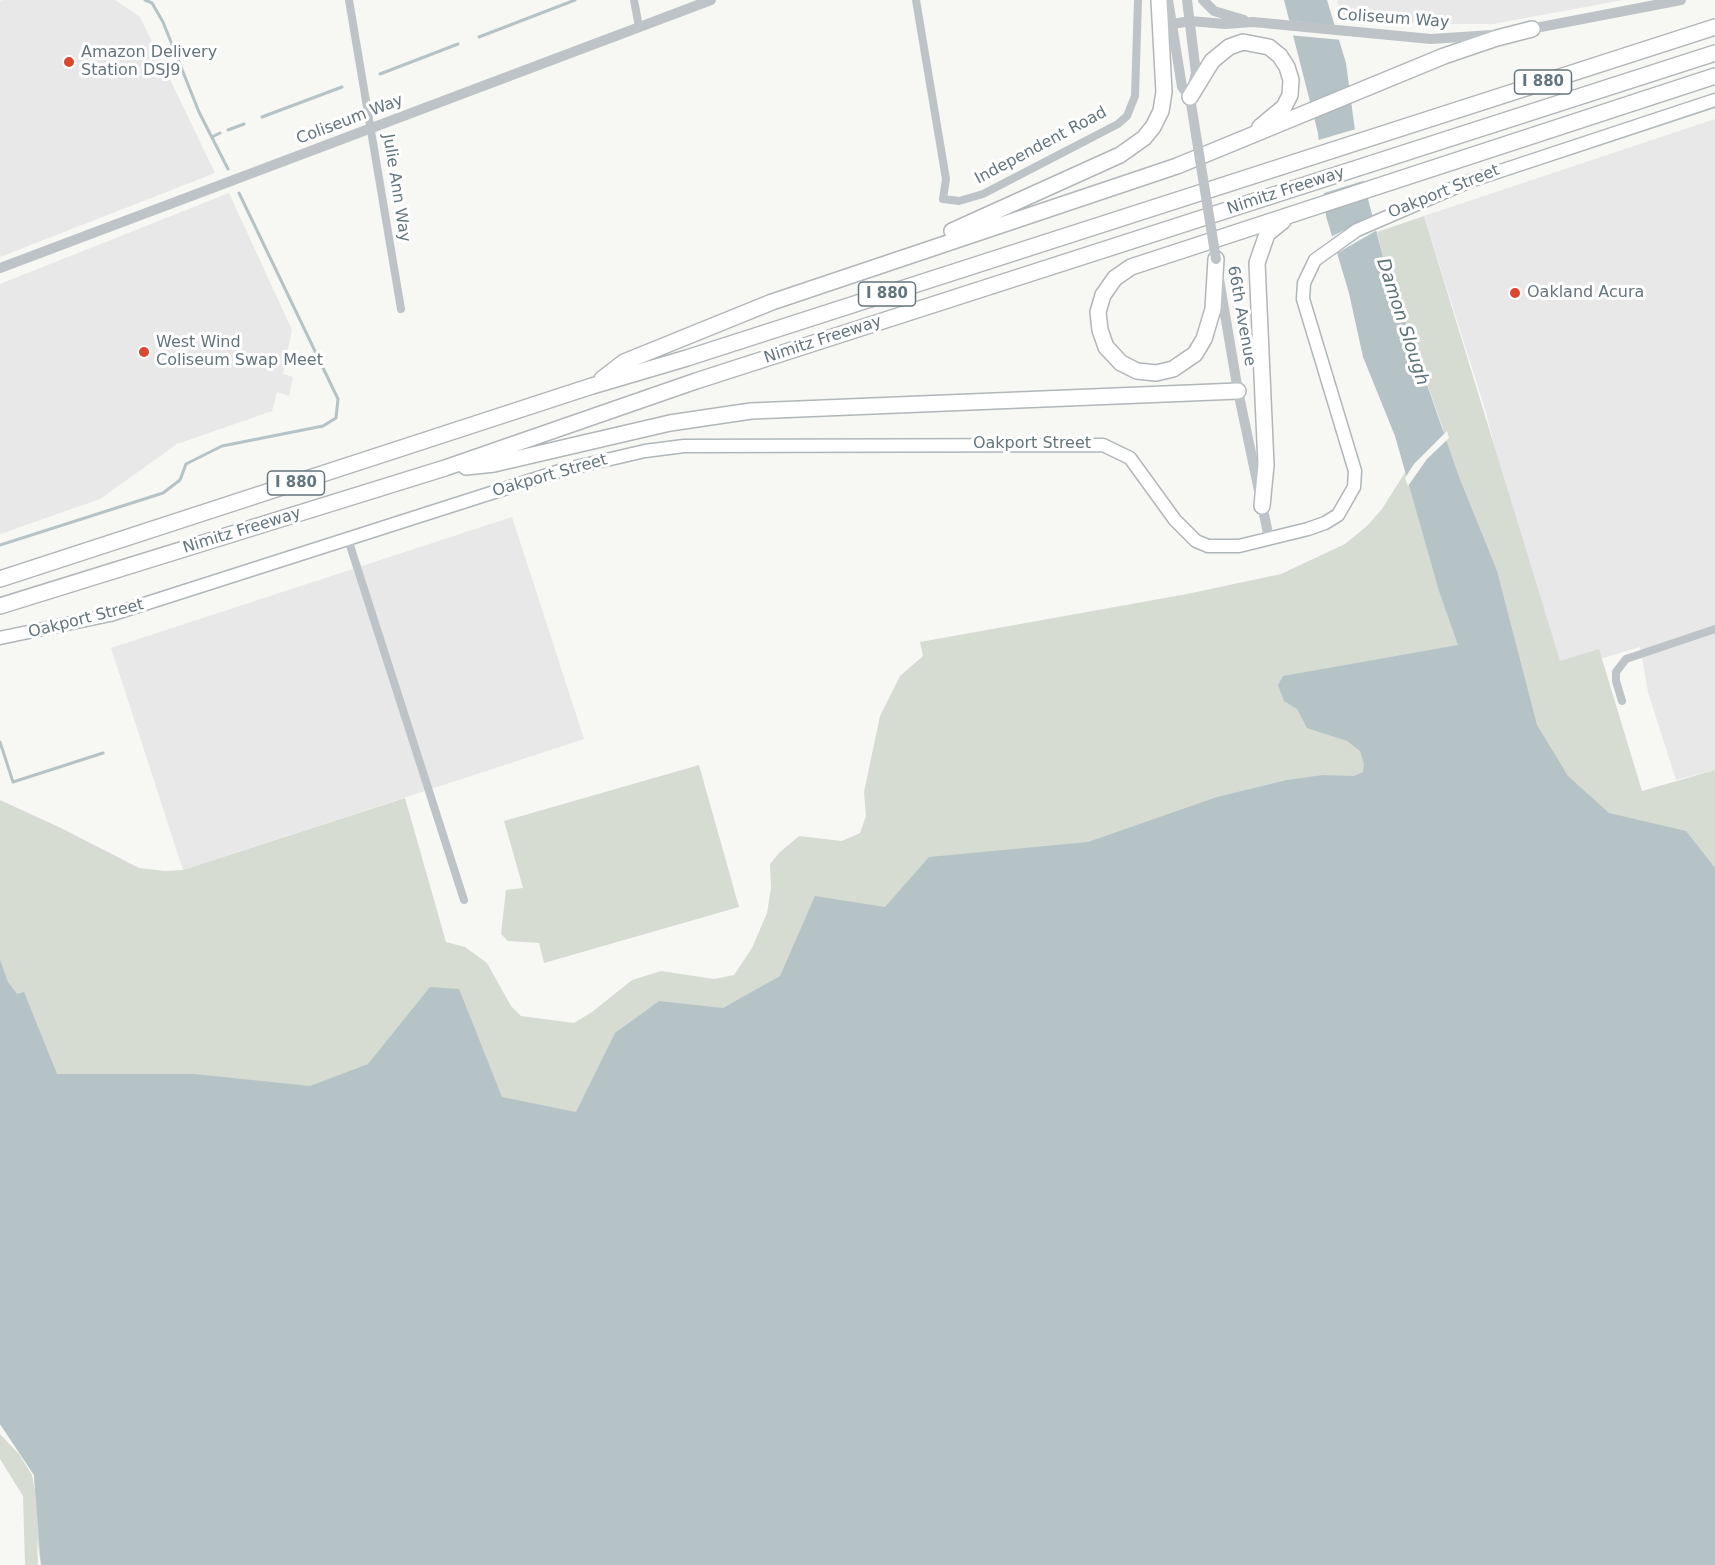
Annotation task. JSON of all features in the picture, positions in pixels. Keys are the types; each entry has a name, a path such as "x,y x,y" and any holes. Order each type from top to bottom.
{"highway":[{"path":"914,253 952,231 1120,155 1143,138 1157,119 1164,92 1159,0"},
{"name":"Nimitz Freeway","path":"0,579 592,386 687,358 1715,27"},
{"path":"592,386 624,362 772,302 1177,166 1471,46 1532,29"},
{"path":"1190,97 1212,62 1229,47 1243,42 1256,43 1280,56 1291,80 1284,107 1275,117 1229,146"},
{"name":"Nimitz Freeway","path":"0,606 445,468 696,381 1715,52"},
{"path":"1216,259 1213,309 1204,339 1195,354 1173,369 1156,373 1137,370 1121,363 1106,346 1100,330 1098,312 1103,295 1115,278 1131,267 1715,76"},
{"path":"1262,506 1266,456 1257,263 1266,234 1276,225 1309,208"},
{"path":"445,468 494,464 670,423 751,411 1238,391"}],"main road":[{"name":"Oakport Street","path":"0,638 76,624 110,615 563,470 662,448 720,445 1090,443 1118,450 1131,458 1175,520 1196,541 1222,548 1325,524 1338,515 1354,487 1355,471 1352,454 1303,299 1308,271 1326,250 1357,230 1501,169 1715,100"}],"street":[{"name":"Julie Ann Way","path":"349,0 401,309"},
{"path":"634,0 639,27"},
{"name":"Coliseum Way","path":"0,268 711,0"},
{"name":"Independent Road","path":"916,0 945,179 943,199 959,201 983,194 1118,124 1127,116 1135,96 1138,0"},
{"name":"66th Avenue","path":"1168,0 1182,87 1190,97"},
{"name":"66th Avenue","path":"1187,0 1196,73 1190,97 1238,391 1269,538"},
{"path":"1203,0 1214,11 1253,22"},
{"name":"Coliseum Way","path":"1173,24 1190,21 1225,24 1253,22 1431,39 1487,36 1532,29 1681,0"},
{"path":"348,539 464,900"},
{"path":"1622,701 1616,681 1620,664 1626,659 1715,629"}],"shaded area":[{"name":"Amazon Delivery Station DSJ9","path":"115,0 140,17 215,173 0,257 0,1"},
{"path":"1337,0 1623,0 1493,24 1429,24 1340,15"},
{"path":"1715,119 1715,770 1676,780 1648,692 1640,647 1553,673 1485,409 1424,216"},
{"name":"West Wind Coliseum Swap Meet","path":"229,193 292,330 283,374 293,377 289,396 277,392 272,411 177,444 100,499 0,534 0,284"},
{"path":"1424,216 1560,661 1599,649 1642,791 1715,770 1715,1565 41,1565 37,1540 38,1565 25,1565 23,1496 0,1459 0,1434 19,1454 32,1475 35,1490 34,1475 0,1424 0,800 139,868 165,871 183,870 405,798 446,942 465,947 487,963 511,1006 521,1016 574,1023 592,1012 632,980 661,971 714,979 734,975 752,948 767,913 771,888 770,864 779,853 799,836 842,841 860,833 866,816 864,792 880,716 900,676 923,656 920,642 1187,594 1281,574 1345,544 1367,526 1382,509 1414,458 1443,429 1383,257 1377,232"},
{"path":"512,517 584,739 183,870 111,648"},
{"path":"699,765 739,907 544,963 539,943 508,941 501,934 506,890 523,888 504,821"}],"water":[{"name":"Damon Slough","path":"1284,0 1327,0 1346,63 1360,168 1383,257 1459,477 1497,571 1537,725 1568,776 1609,813 1686,831 1715,868 1715,1565 41,1565 34,1475 0,1424 0,960 8,982 17,994 24,992 57,1074 194,1074 310,1086 368,1064 430,987 459,989 502,1097 576,1112 615,1033 659,1001 723,1008 780,976 815,896 885,907 929,857 1088,842 1217,797 1287,780 1323,775 1354,776 1363,772 1364,764 1360,751 1347,741 1307,728 1297,709 1284,701 1278,685 1283,676 1458,645 1439,591 1395,436 1363,357 1349,293 1326,216 1318,133"}],"pier":[{"path":"1285,20 1337,26 1342,40 1288,35"},
{"path":"1356,129 1366,180 1321,194 1315,141"},
{"path":"1375,214 1379,229 1334,255 1329,238"},
{"path":"1447,431 1449,438 1427,459 1408,486 1405,478 1414,464"}],"waterway":[{"path":"145,0 152,3 163,22 199,112 228,169"},
{"path":"479,37 575,0"},
{"path":"380,74 458,44"},
{"path":"262,117 342,87"},
{"path":"228,130 244,124"},
{"path":"212,137 220,133"},
{"path":"0,545 163,493 180,480 186,464 222,446 323,426 336,418 338,399 239,193"},
{"path":"0,742 13,782 103,753"}],"place":[{"name":"Amazon Delivery Station DSJ9","path":"69,62"},
{"name":"Oakland Acura","path":"1515,293"},
{"name":"West Wind Coliseum Swap Meet","path":"144,352"}]}
